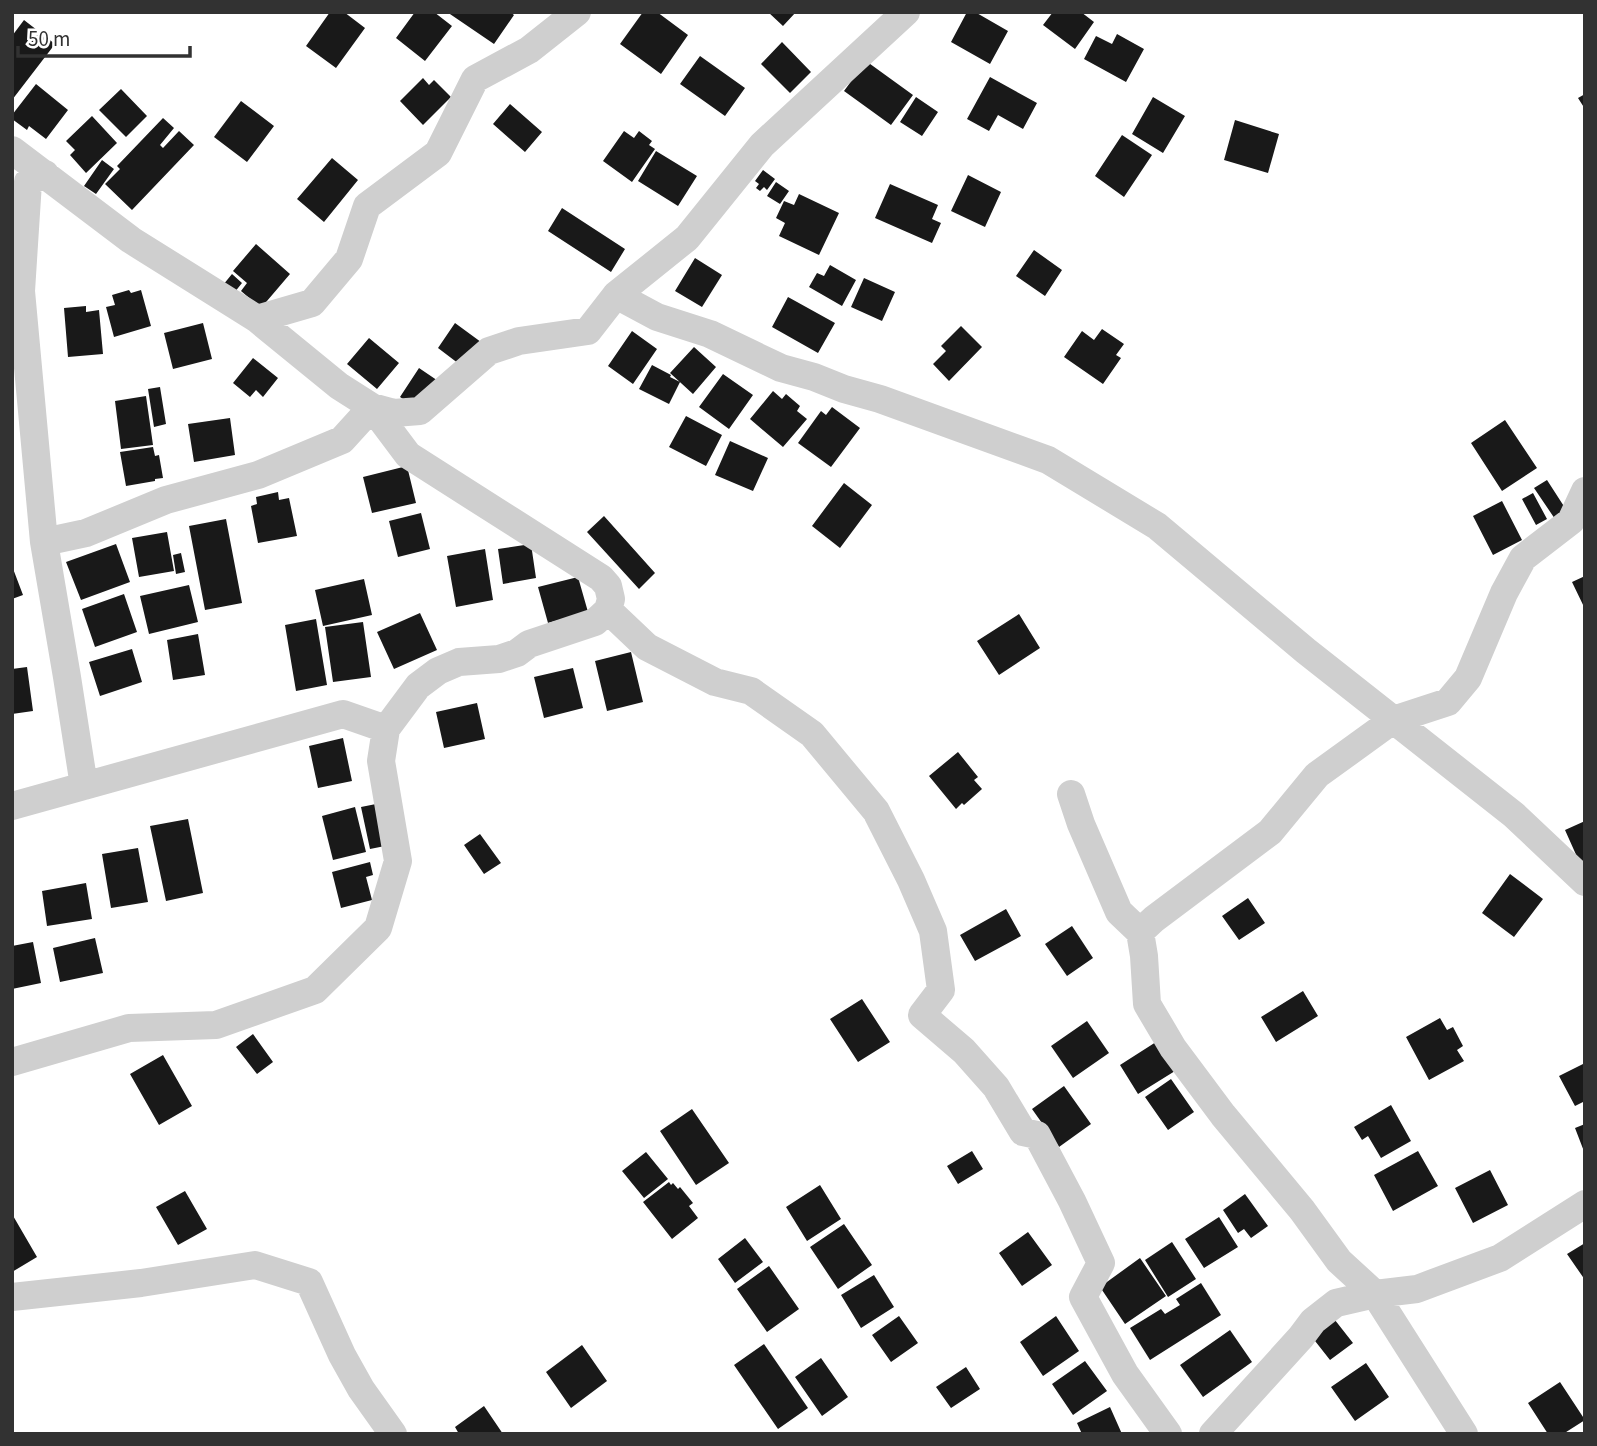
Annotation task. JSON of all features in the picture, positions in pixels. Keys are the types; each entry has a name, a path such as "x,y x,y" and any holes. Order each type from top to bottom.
{"street":[{"path":"257,319 312,303 349,259 367,206 438,153 475,79 528,50 577,12"},
{"path":"12,150 131,240 257,319 339,386 372,407 394,413 419,411 489,352 519,341 588,331 616,295 687,238 762,145 905,12"},
{"path":"45,174 28,182 21,291 44,542 84,786"},
{"path":"616,295 657,317 710,334 781,368 880,399 1048,460 1157,526 1306,651 1514,815 1585,882"},
{"path":"44,542 86,534 166,500 258,475 342,440 372,407"},
{"path":"12,1062 129,1028 216,1025 315,990 378,928 398,861 381,761 386,729 418,686 438,671 459,662 499,659 517,653 529,644 595,622 608,610 611,599 608,586 601,578 408,455 372,407"},
{"path":"1140,932 1270,832 1317,775 1392,720 1448,702 1468,678 1504,593 1523,558 1571,521 1585,491"},
{"path":"608,610 647,647 715,682 751,691 813,734 876,811 933,931 941,990 922,1015 964,1051 996,1087 1023,1132 1037,1135 1072,1200 1101,1263 1083,1297 1125,1374 1168,1434"},
{"path":"12,806 343,714 386,729"},
{"path":"1071,794 1119,912 1140,932 1147,1004 1173,1048 1223,1115 1302,1210 1339,1261 1375,1294 1464,1434"},
{"path":"1213,1434 1301,1337 1312,1321 1336,1303 1375,1294 1417,1289 1500,1258 1585,1204"},
{"path":"12,1297 141,1283 255,1265 309,1282 342,1355 361,1389 393,1434"}],"building":[{"path":"330,12 344,12 365,28 336,68 306,46"},
{"path":"415,12 434,12 452,26 425,61 396,38"},
{"path":"447,12 510,12 514,15 494,44"},
{"path":"643,12 657,12 688,35 661,74 620,44"},
{"path":"768,12 796,12 783,26"},
{"path":"967,12 975,12 1008,31 990,64 951,42"},
{"path":"1053,12 1081,12 1094,22 1075,49 1043,25"},
{"path":"24,20 55,44 12,100 12,36"},
{"path":"1117,34 1144,49 1126,82 1084,59 1096,36 1112,44"},
{"path":"782,42 811,72 790,93 761,64"},
{"path":"700,56 745,88 725,116 680,84"},
{"path":"866,61 913,95 891,125 844,91"},
{"path":"990,77 1037,103 1023,129 998,115 989,131 967,119"},
{"path":"423,78 429,85 434,80 451,97 423,125 400,101"},
{"path":"36,84 68,110 46,139 29,126 27,130 12,119 12,115"},
{"path":"121,89 147,116 126,137 99,110"},
{"path":"1585,94 1585,109 1578,98"},
{"path":"916,97 938,112 922,136 900,122"},
{"path":"1153,97 1185,116 1163,153 1132,134"},
{"path":"241,101 274,126 247,162 214,137"},
{"path":"510,104 542,132 525,152 493,124"},
{"path":"92,116 117,143 86,173 70,155 75,150 66,141"},
{"path":"163,118 174,128 160,145 163,148 179,131 194,145 132,210 105,184 120,169 117,166"},
{"path":"1235,120 1279,134 1268,173 1224,160"},
{"path":"624,131 634,138 639,131 652,141 649,145 655,149 632,182 603,161"},
{"path":"1122,135 1152,155 1124,197 1095,176"},
{"path":"656,151 697,176 678,206 638,181"},
{"path":"332,158 358,180 324,222 297,199"},
{"path":"102,160 114,169 96,194 84,186"},
{"path":"763,170 775,179 767,190 764,187 760,191 756,188 759,184 755,181"},
{"path":"968,175 1001,192 985,227 951,211"},
{"path":"776,182 789,191 780,204 767,196"},
{"path":"890,184 938,205 932,219 941,223 932,243 875,218"},
{"path":"799,194 839,213 819,255 779,236 785,223 776,218 784,201 794,205"},
{"path":"562,208 625,249 611,272 548,231"},
{"path":"256,244 290,274 261,308 241,291 247,283 233,271"},
{"path":"1034,250 1062,270 1045,296 1016,276"},
{"path":"695,258 722,275 702,307 675,291"},
{"path":"830,265 856,280 842,306 809,287 817,273 824,276"},
{"path":"232,274 242,283 234,293 223,285"},
{"path":"864,278 895,292 882,321 851,307"},
{"path":"129,290 131,293 141,290 151,326 114,337 106,307 115,305 112,295"},
{"path":"788,297 835,323 818,353 772,327"},
{"path":"86,306 86,312 99,310 103,354 68,357 64,308"},
{"path":"203,323 212,359 173,369 164,333"},
{"path":"455,323 485,345 467,370 438,348"},
{"path":"961,326 982,347 949,381 933,364 946,351 941,346"},
{"path":"1102,329 1124,344 1116,355 1121,358 1103,384 1064,357 1082,331 1094,340"},
{"path":"632,331 657,349 633,384 608,366"},
{"path":"369,338 399,363 377,389 347,364"},
{"path":"694,347 716,367 693,394 670,373"},
{"path":"253,358 278,378 263,397 256,390 250,397 233,383"},
{"path":"652,365 680,382 669,404 639,389"},
{"path":"419,368 447,387 429,416 400,397"},
{"path":"723,374 753,395 729,429 699,407"},
{"path":"160,387 166,424 154,427 148,389"},
{"path":"773,391 782,399 786,394 800,406 797,411 807,419 783,447 750,419"},
{"path":"146,396 153,445 121,449 115,401"},
{"path":"832,407 860,428 831,467 798,443 821,411 826,415"},
{"path":"686,416 722,435 706,466 669,447"},
{"path":"230,418 235,455 194,462 188,424"},
{"path":"1505,420 1537,468 1502,491 1471,443"},
{"path":"730,441 768,458 753,491 715,475"},
{"path":"153,447 155,456 159,455 163,478 126,486 120,452"},
{"path":"407,466 416,503 372,513 363,477"},
{"path":"1547,480 1567,511 1555,519 1534,488"},
{"path":"844,483 872,505 840,548 812,526"},
{"path":"278,492 279,500 289,498 297,536 258,543 251,506 257,504 256,497"},
{"path":"1533,493 1547,519 1536,525 1522,499"},
{"path":"1502,501 1522,540 1493,555 1473,516"},
{"path":"421,513 430,549 398,557 389,521"},
{"path":"604,516 655,573 639,589 587,532"},
{"path":"226,519 242,603 205,610 189,526"},
{"path":"167,532 174,571 139,577 132,538"},
{"path":"116,544 130,582 81,600 66,562"},
{"path":"531,544 536,578 503,584 498,549"},
{"path":"485,549 493,600 456,607 447,556"},
{"path":"181,553 185,572 176,574 173,555"},
{"path":"12,566 23,595 12,599"},
{"path":"1585,576 1585,609 1572,582"},
{"path":"578,577 588,612 548,623 538,587"},
{"path":"364,579 372,615 323,626 315,590"},
{"path":"189,585 198,622 149,634 140,596"},
{"path":"124,594 137,632 95,647 82,609"},
{"path":"420,613 437,650 394,669 377,632"},
{"path":"1019,614 1040,648 999,675 977,641"},
{"path":"316,619 327,685 296,691 285,625"},
{"path":"363,622 371,677 333,682 325,627"},
{"path":"198,634 205,675 173,680 167,640"},
{"path":"132,649 142,682 100,696 89,662"},
{"path":"631,652 643,702 607,711 595,661"},
{"path":"27,667 33,711 12,714 12,669"},
{"path":"573,668 583,708 544,718 534,677"},
{"path":"477,703 485,739 444,748 436,712"},
{"path":"343,738 352,781 318,788 309,746"},
{"path":"958,752 978,777 974,780 982,789 956,809 929,776"},
{"path":"376,804 385,846 370,849 361,807"},
{"path":"355,807 366,852 333,860 322,816"},
{"path":"188,819 203,893 166,901 150,826"},
{"path":"1585,821 1585,866 1582,868 1565,830"},
{"path":"480,834 501,863 484,874 464,845"},
{"path":"138,848 148,902 111,908 102,854"},
{"path":"370,862 373,875 366,877 372,900 341,908 332,872"},
{"path":"1510,874 1543,899 1514,937 1482,913"},
{"path":"86,883 92,919 47,926 42,891"},
{"path":"1248,898 1265,923 1239,940 1222,916"},
{"path":"1006,909 1021,936 975,961 960,935"},
{"path":"1072,926 1093,958 1067,976 1045,944"},
{"path":"95,938 103,973 60,982 53,948"},
{"path":"33,942 41,983 12,989 12,946"},
{"path":"1303,991 1318,1016 1276,1042 1261,1017"},
{"path":"862,999 890,1042 858,1062 830,1019"},
{"path":"1440,1018 1447,1030 1453,1027 1463,1046 1457,1050 1464,1061 1429,1080 1406,1037"},
{"path":"1087,1021 1109,1053 1073,1078 1051,1046"},
{"path":"253,1034 273,1062 257,1074 236,1047"},
{"path":"1156,1042 1175,1071 1138,1094 1120,1065"},
{"path":"163,1055 192,1106 159,1125 130,1074"},
{"path":"1585,1063 1585,1101 1575,1106 1559,1076"},
{"path":"1171,1079 1194,1112 1168,1130 1145,1097"},
{"path":"1064,1086 1091,1124 1059,1147 1032,1109"},
{"path":"1391,1105 1411,1141 1381,1158 1368,1136 1362,1140 1354,1127"},
{"path":"692,1109 729,1163 696,1185 660,1131"},
{"path":"1585,1124 1585,1154 1575,1128"},
{"path":"972,1151 983,1169 958,1184 947,1166"},
{"path":"1418,1151 1438,1186 1393,1211 1374,1175"},
{"path":"646,1152 668,1179 644,1198 622,1171"},
{"path":"1490,1170 1508,1205 1473,1223 1455,1188"},
{"path":"669,1182 678,1189 680,1187 693,1203 689,1206 698,1218 672,1239 643,1202"},
{"path":"820,1185 841,1219 807,1241 786,1207"},
{"path":"185,1191 207,1229 178,1245 156,1207"},
{"path":"1245,1194 1268,1226 1251,1238 1244,1229 1238,1233 1223,1210"},
{"path":"12,1214 37,1257 12,1272"},
{"path":"1219,1217 1238,1247 1204,1268 1185,1239"},
{"path":"844,1224 872,1265 838,1289 810,1247"},
{"path":"1028,1232 1052,1265 1022,1286 999,1253"},
{"path":"745,1238 763,1262 735,1283 718,1259"},
{"path":"1172,1242 1196,1279 1168,1297 1145,1260"},
{"path":"1585,1243 1585,1280 1567,1254"},
{"path":"1140,1258 1166,1296 1125,1324 1100,1287"},
{"path":"769,1266 799,1309 767,1332 737,1289"},
{"path":"874,1275 894,1307 861,1328 841,1295"},
{"path":"1201,1283 1221,1315 1150,1360 1130,1328 1161,1309 1165,1314 1180,1305 1176,1299"},
{"path":"1331,1315 1353,1343 1330,1360 1308,1332"},
{"path":"899,1316 918,1343 891,1362 872,1335"},
{"path":"1056,1316 1079,1351 1043,1376 1020,1342"},
{"path":"1230,1330 1252,1362 1203,1397 1180,1365"},
{"path":"764,1344 808,1408 778,1429 734,1365"},
{"path":"582,1345 607,1381 571,1408 546,1372"},
{"path":"821,1358 848,1397 822,1416 795,1377"},
{"path":"1085,1361 1107,1391 1073,1415 1052,1384"},
{"path":"1366,1363 1389,1397 1355,1421 1331,1387"},
{"path":"966,1367 980,1389 951,1408 936,1387"},
{"path":"1560,1382 1585,1420 1563,1434 1548,1434 1528,1403"},
{"path":"484,1406 503,1434 459,1434 455,1427"},
{"path":"1110,1407 1122,1434 1082,1434 1077,1423"}]}
